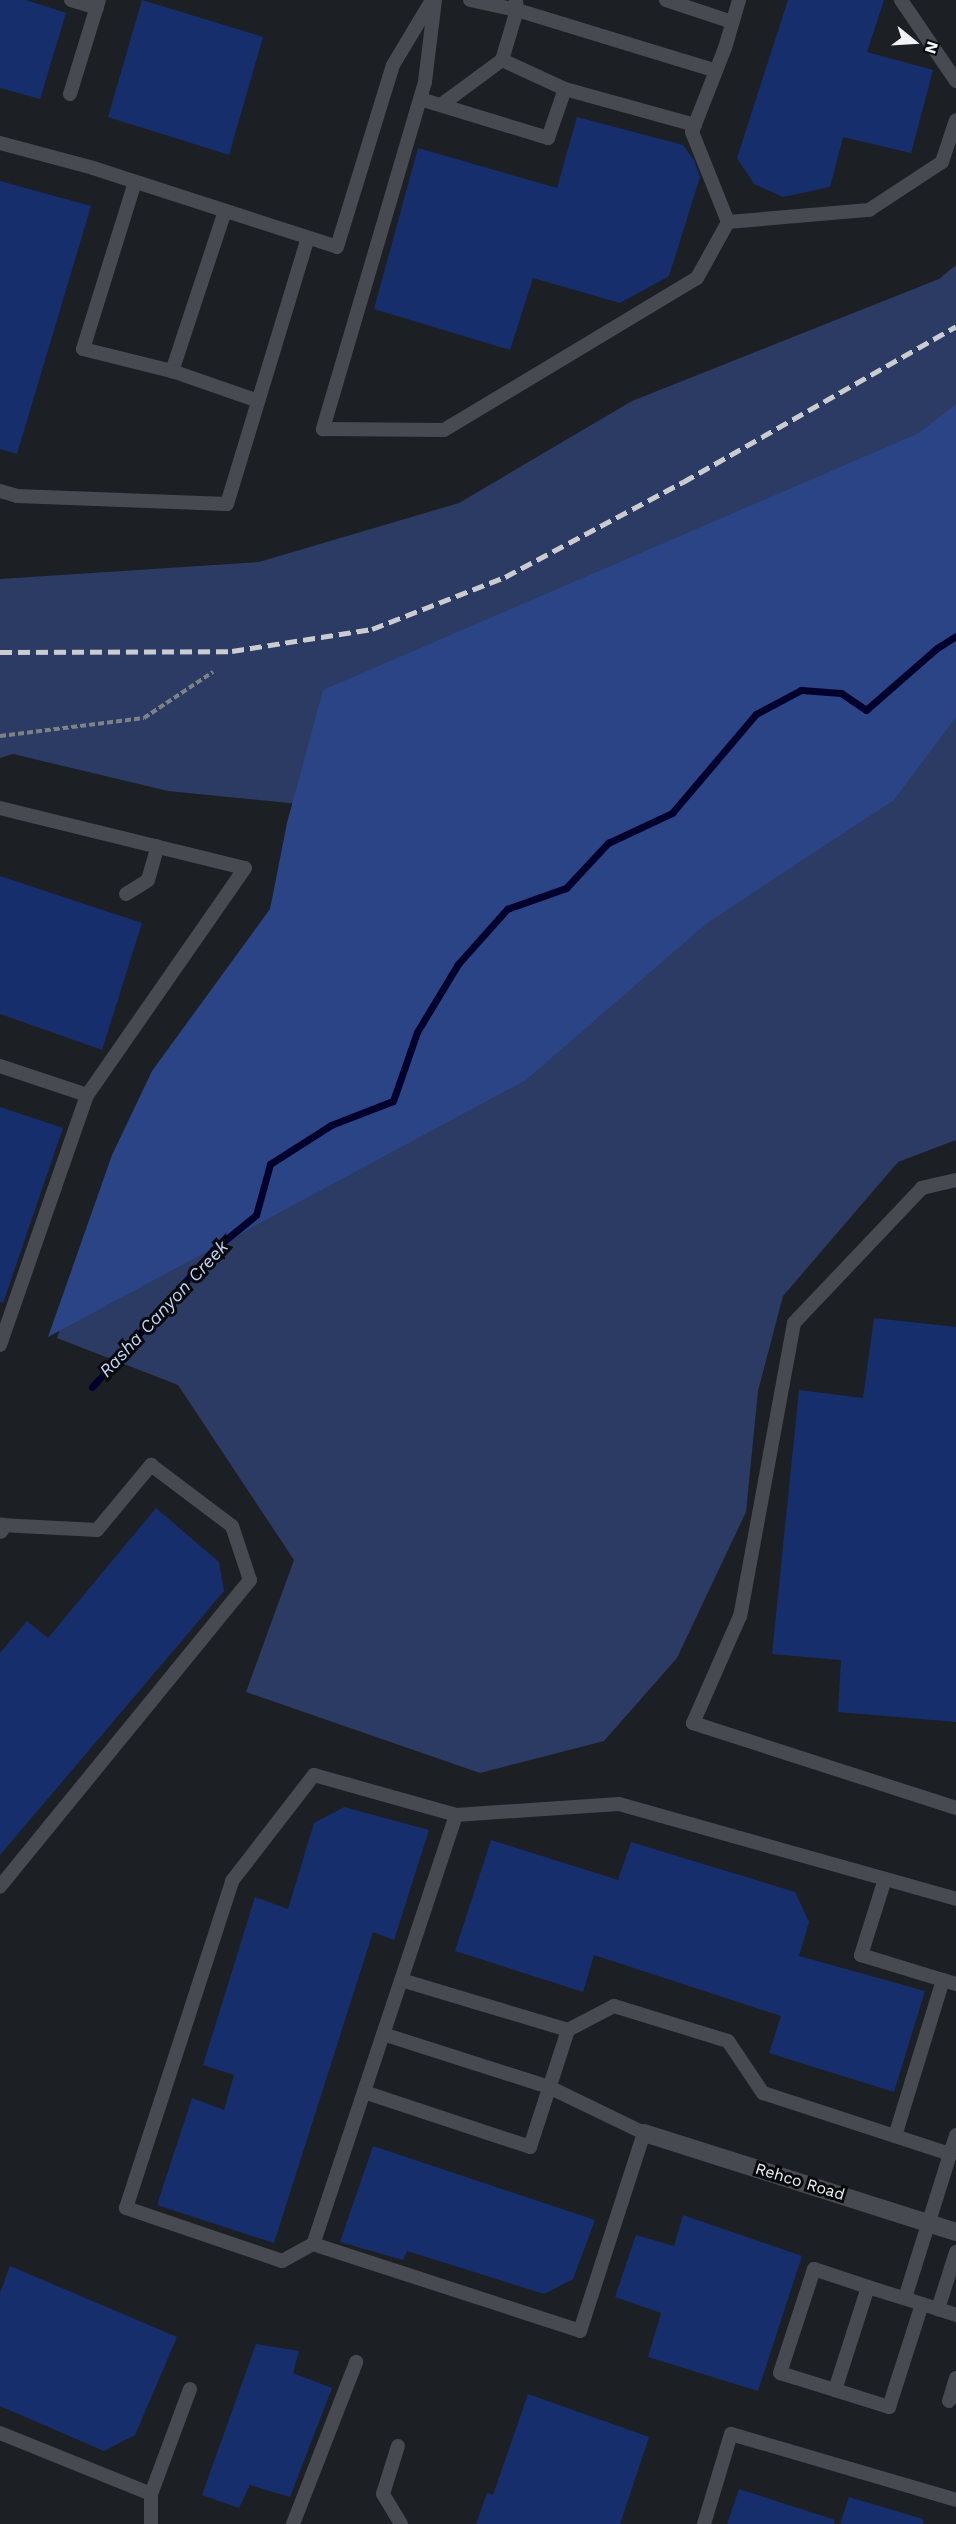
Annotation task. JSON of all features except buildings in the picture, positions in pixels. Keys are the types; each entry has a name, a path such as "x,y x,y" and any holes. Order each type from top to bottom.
{"street":[{"name":"Rehco Road","path":"644,2133 956,2232"}],"lane":[{"path":"70,94 98,4 71,0"},
{"path":"433,0 425,82 323,429 444,430 697,278 728,222"},
{"path":"0,143 135,182 337,248 393,65 433,0"},
{"path":"470,0 517,5 716,71"},
{"path":"666,0 732,22"},
{"path":"728,222 692,132 716,71 739,0"},
{"path":"901,0 956,81"},
{"path":"441,105 502,60 517,5"},
{"path":"502,60 565,89 695,125"},
{"path":"420,99 548,138 565,89"},
{"path":"728,222 869,210 942,162 956,120"},
{"path":"135,182 83,349 172,371 258,401"},
{"path":"172,371 225,211"},
{"path":"0,491 17,496 227,504 308,238"},
{"path":"0,808 245,868 87,1095 0,1345"},
{"path":"126,894 148,880 158,846"},
{"path":"0,1066 87,1095"},
{"path":"956,1180 922,1188 794,1323 740,1616 693,1723 956,1808"},
{"path":"0,1887 250,1580 232,1526 151,1465 97,1530 1,1527"},
{"path":"456,1815 313,2244 282,2260 126,2208 232,1881 314,1775 456,1815 619,1804 956,1899"},
{"path":"885,1879 861,1955 949,1982 895,2136"},
{"path":"401,1980 568,2030"},
{"path":"364,2092 530,2147 568,2030 614,2006 728,2042 763,2093 950,2154"},
{"path":"313,2244 580,2331 644,2133 549,2087 383,2034"},
{"path":"905,2298 956,2135"},
{"path":"938,2309 956,2252"},
{"path":"922,2304 889,2407 780,2373 814,2270 905,2298 956,2315"},
{"path":"835,2390 868,2287"},
{"path":"293,2524 356,2362"},
{"path":"949,2401 956,2378"},
{"path":"151,2524 152,2494 190,2389"},
{"path":"0,2433 152,2494"},
{"path":"704,2524 731,2434 956,2500"},
{"path":"398,2446 383,2494 401,2524"}],"path":[{"path":"0,736 144,718 213,672"}],"shaded area":[{"path":"956,265 956,1140 898,1162 783,1296 758,1391 746,1512 677,1658 604,1741 480,1773 246,1692 294,1560 178,1385 57,1338 116,1164 273,916 299,804 168,791 13,754 0,758 0,579 259,562 459,503 632,401 939,279"},
{"path":"956,404 956,717 894,800 707,923 526,1080 48,1337 112,1155 152,1071 270,909 287,823 323,690 919,433"}],"waterway":[{"name":"Rasha Canyon Creek","path":"92,1387 213,1250 256,1215 270,1164 331,1125 393,1101 417,1032 458,964 507,909 566,888 608,843 672,813 756,714 801,690 841,693 866,710 937,648 956,636"}],"railway":[{"path":"0,652 232,651 372,629 505,577 683,482 956,326"}]}
